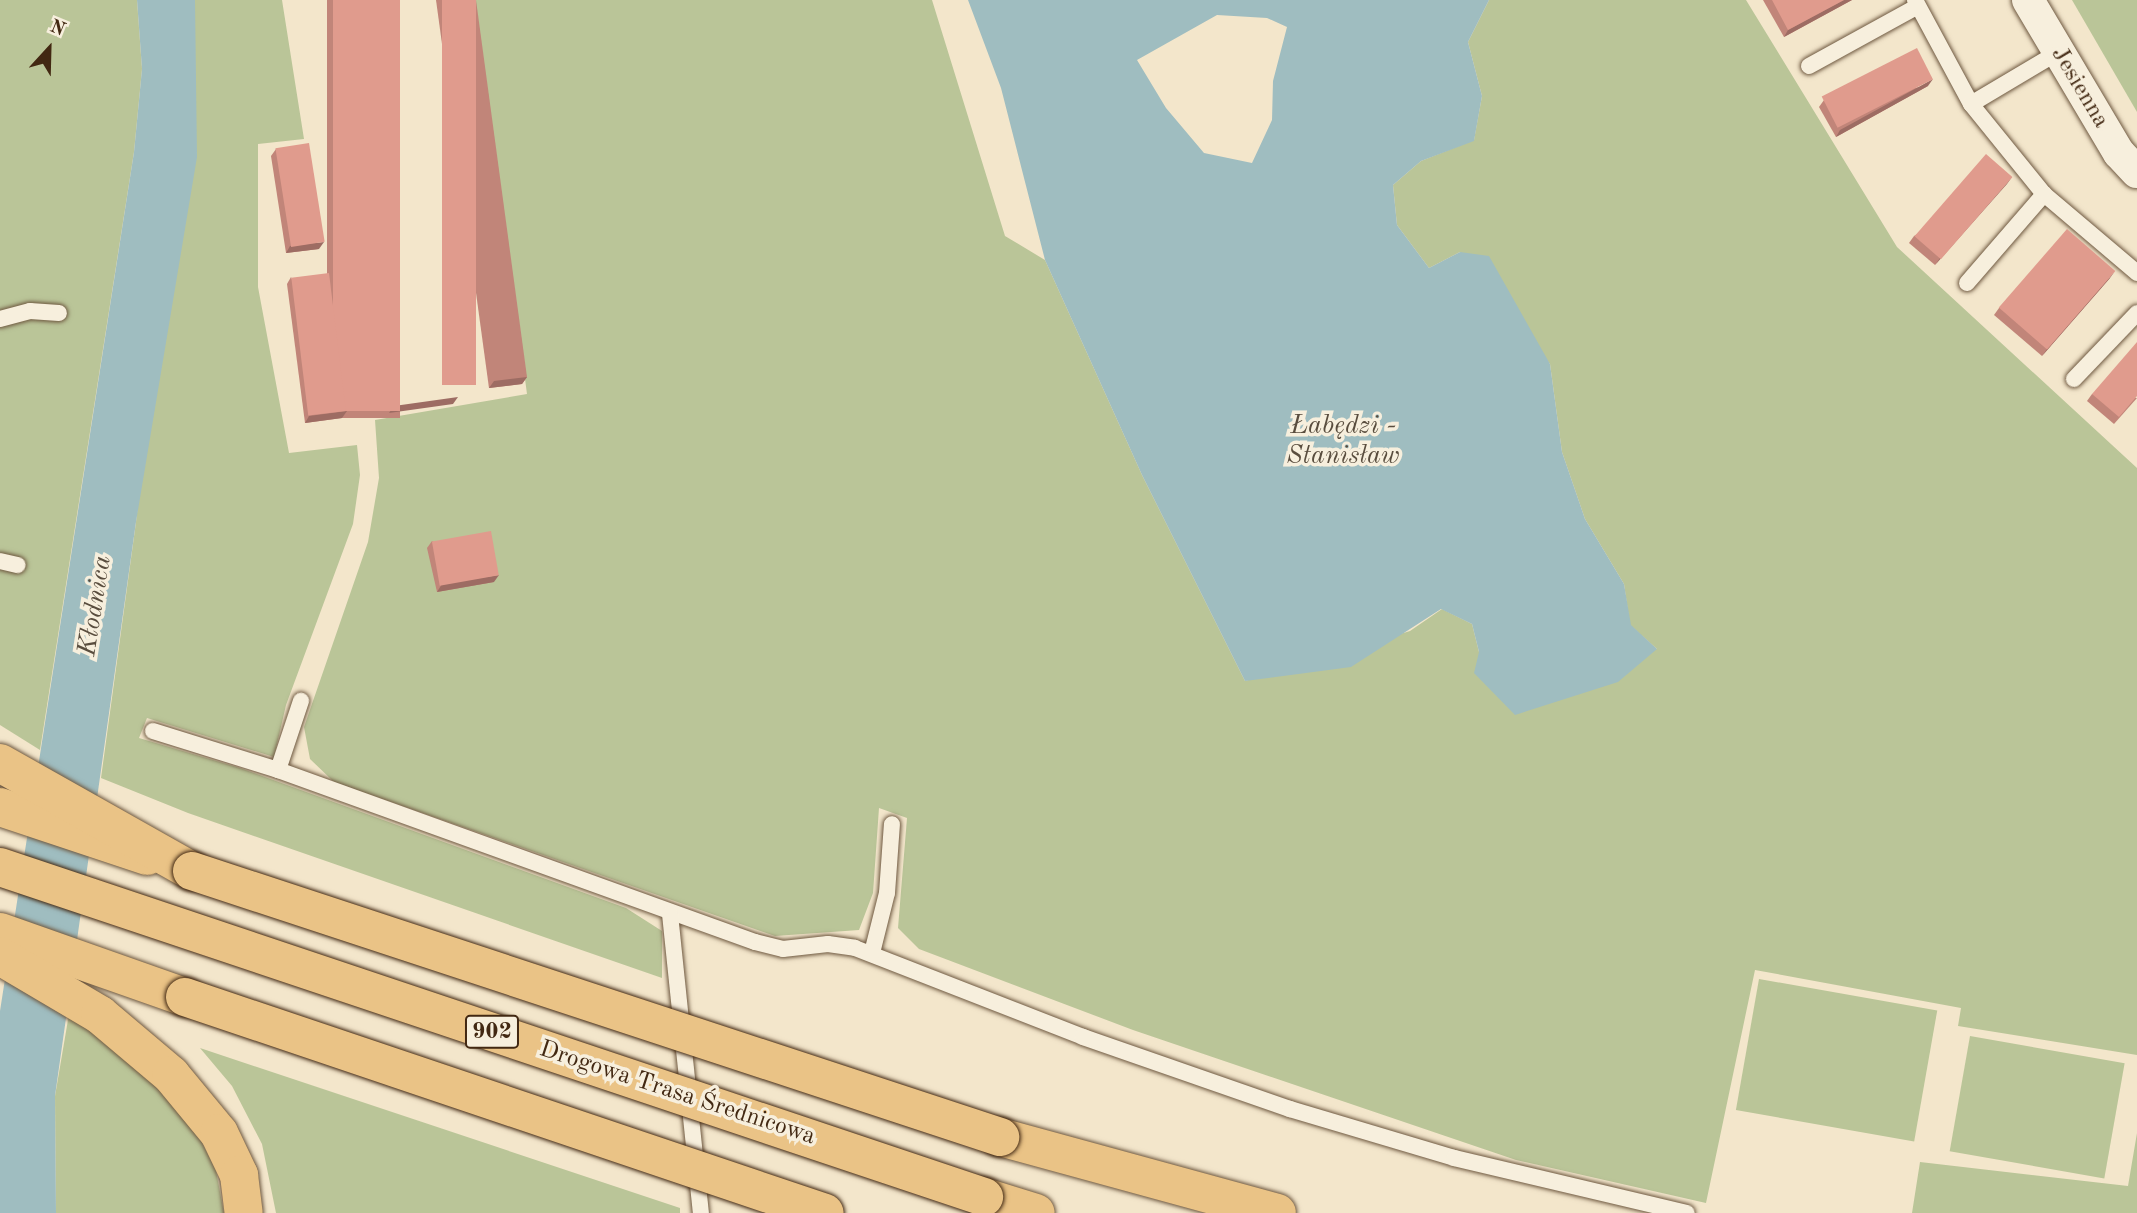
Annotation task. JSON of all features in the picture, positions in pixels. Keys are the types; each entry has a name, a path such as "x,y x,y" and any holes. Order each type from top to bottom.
{"main road":[{"path":"0,763 192,872"},
{"path":"0,807 1000,1137 1277,1213"},
{"name":"Drogowa Trasa Średnicowa","path":"0,867 1037,1213"},
{"path":"0,932 825,1213"},
{"path":"0,956 100,1015 172,1075 219,1133 239,1175 244,1213"}],"street":[{"name":"Jesienna","path":"2028,0 2057,53 2119,153 2137,172"}],"lane":[{"path":"1809,66 1917,3 1971,104 2044,194 2137,274"},
{"path":"1971,104 2057,53"},
{"path":"1967,283 2044,194"},
{"path":"0,318 30,311 59,313"},
{"path":"2074,379 2137,313"},
{"path":"0,561 18,565"},
{"path":"278,770 301,701"},
{"path":"153,731 278,770 670,914 783,949 828,944 872,953 1083,1037 1290,1109 1467,1161 1687,1213"},
{"path":"872,953 887,893 892,824"},
{"path":"670,914 701,1213"}],"green space":[{"path":"0,0 137,0 142,69 134,152 40,750 0,725"},
{"path":"195,0 282,0 304,139 258,144 258,287 289,453 357,445 360,475 353,524 286,705 274,757 147,718 139,738 240,768 626,908 662,931 662,978 188,813 101,778 136,522"},
{"path":"475,0 932,0 1005,236 1045,260 1142,475 1245,681 1410,631 1442,609 1472,624 1479,652 1657,649 1630,625 1624,584 1585,519 1562,452 1550,364 1460,252 1429,268 1397,225 1393,185 1421,161 1474,140 1482,96 1468,42 1489,0 1746,0 1897,247 2137,468 2137,1055 1958,1026 1961,1008 1755,970 1706,1203 1516,1160 1133,1030 919,949 898,928 907,818 879,808 873,893 859,930 775,936 334,782 310,759 304,727 368,542 379,478 375,420 527,394"},
{"path":"2072,0 2137,0 2137,112"},
{"path":"1759,979 1937,1010 1914,1141 1736,1110"},
{"path":"69,1014 134,1058 189,1116 216,1171 224,1213 56,1213 55,1096"},
{"path":"1970,1036 2125,1063 2104,1178 1950,1151"},
{"path":"200,1048 680,1208 680,1213 276,1213 262,1144 232,1086"},
{"path":"2137,1133 2137,1213 1912,1213 1920,1162 2128,1186"}],"water":[{"name":"Kłodnica","path":"137,0 195,0 197,157 136,522 55,1096 56,1213 0,1213 0,1011 134,152 142,69"},
{"name":"Łabędzi - Stanisław","path":"968,0 1489,0 1468,42 1482,96 1474,141 1421,161 1393,185 1397,225 1429,268 1460,252 1489,256 1550,364 1562,452 1585,519 1624,584 1631,625 1657,649 1618,682 1515,715 1474,673 1479,652 1472,624 1441,609 1351,667 1245,681 1142,475 1045,260 1001,88","holes":["1217,15 1267,18 1287,27 1273,81 1272,120 1252,163 1204,153 1166,108 1137,60"]}],"building":[{"path":"333,0 400,0 400,411 333,411"},
{"path":"442,0 476,0 476,385 442,385"},
{"path":"1772,0 1844,0 1788,30"},
{"path":"1917,48 1933,79 1838,128 1822,97"},
{"path":"309,143 325,242 291,247 275,148"},
{"path":"1986,154 2012,177 1941,259 1914,236"},
{"path":"2067,229 2115,271 2047,349 1999,307"},
{"path":"329,273 346,411 308,416 291,278"},
{"path":"2137,342 2137,396 2119,417 2092,394"},
{"path":"491,531 499,575 440,586 432,541"}]}
